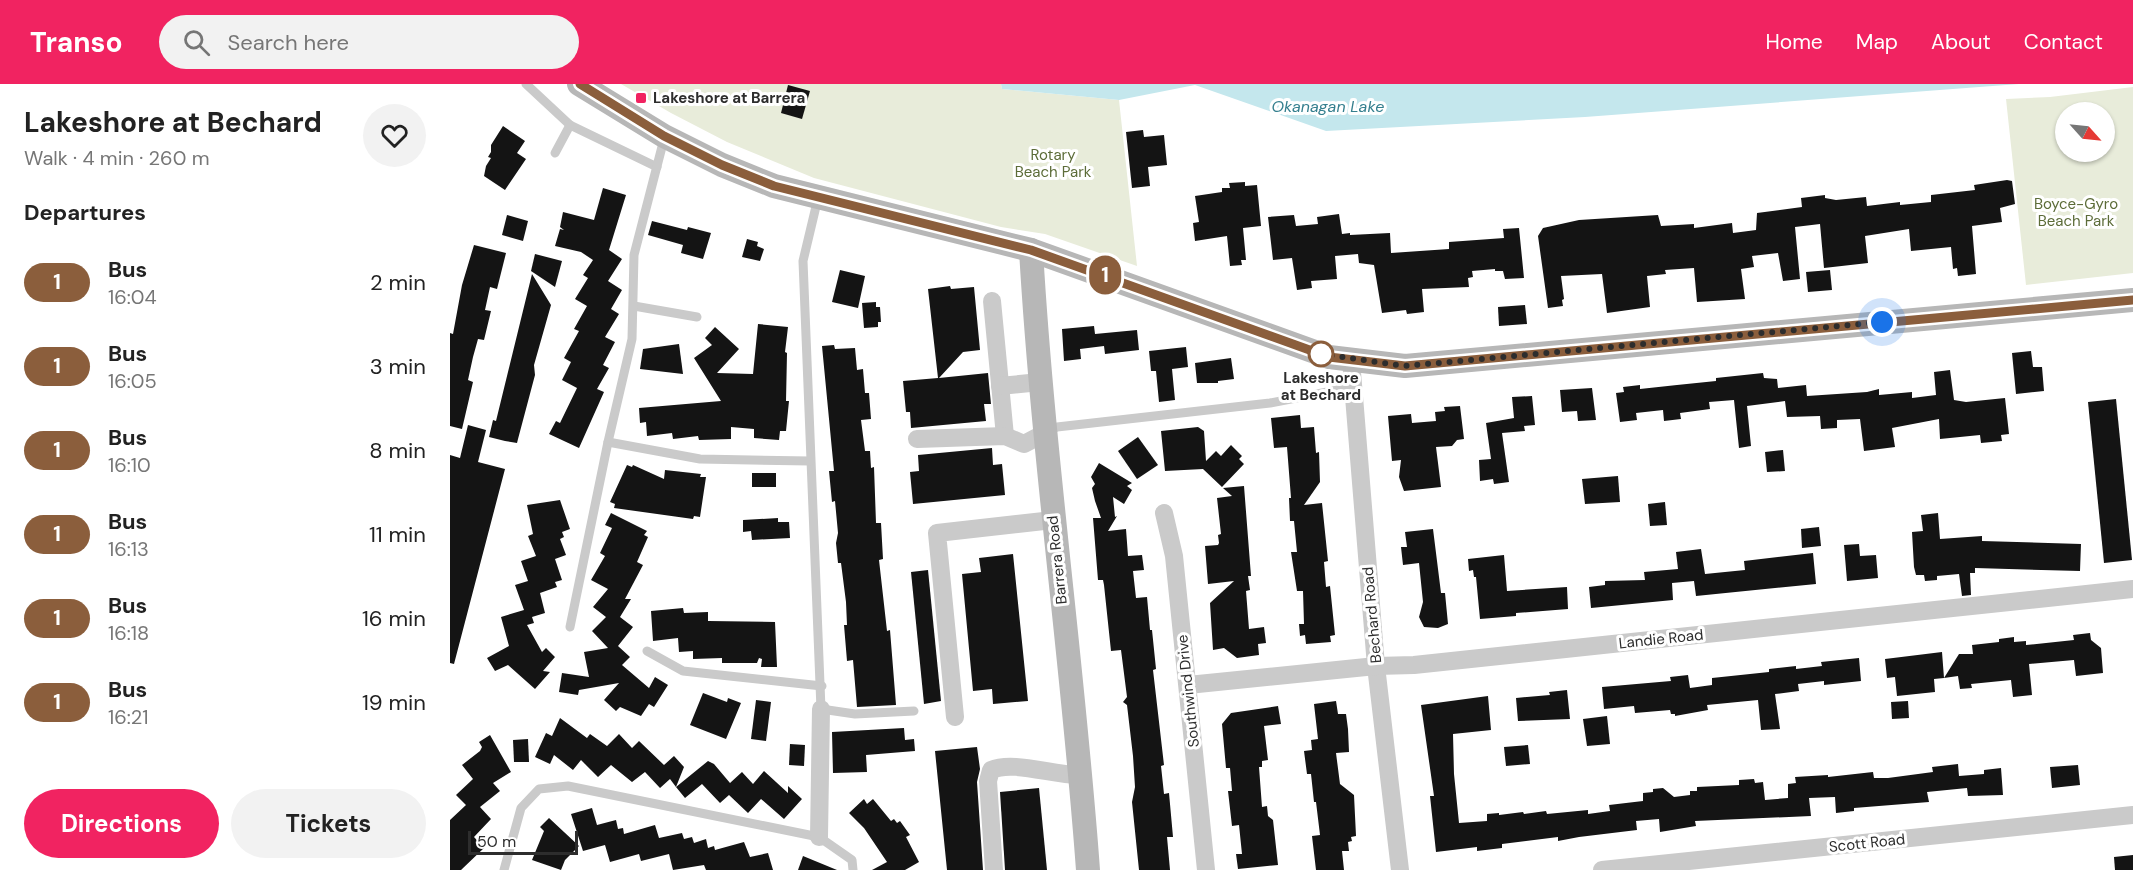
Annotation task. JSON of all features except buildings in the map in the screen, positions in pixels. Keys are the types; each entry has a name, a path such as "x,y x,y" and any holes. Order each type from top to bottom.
{"main road":[{"path":"579,84 664,136 722,165 774,186 1031,250 1329,357 1405,366 2133,300"},
{"name":"Barrera Road","path":"1031,250 1040,382 1081,775 1088,870"}],"street":[{"path":"992,301 1005,436"},
{"name":"Bechard Road","path":"1351,360 1376,666 1401,870"},
{"path":"1000,386 1040,382"},
{"path":"917,439 1005,436 1024,444 1045,433"},
{"name":"Southwind Drive","path":"1164,513 1174,556 1206,870"},
{"path":"955,717 937,532 1053,520"},
{"name":"Landie Road","path":"1188,685 1461,660 2133,589"},
{"path":"819,837 821,709"},
{"path":"994,870 988,781 991,770 1002,765 1081,775"},
{"name":"Scott Road","path":"1602,870 2133,815"}],"lane":[{"path":"526,84 570,125 657,166"},
{"path":"555,153 570,125"},
{"path":"570,627 632,339 634,255 664,136"},
{"path":"818,198 804,261 810,461 822,686 821,709 855,714 914,711"},
{"path":"634,306 697,317"},
{"path":"1045,433 1057,427 1270,403 1353,387"},
{"path":"608,442 700,459 810,461"},
{"path":"647,651 683,671 822,686"},
{"path":"504,870 521,808 539,789 568,786 819,837 852,860 854,870"}],"green space":[{"name":"Rotary Beach Park","path":"621,84 1001,84 1002,89 1119,100 1137,266 1045,234 1001,227 814,178 727,142"},
{"name":"Boyce-Gyro Beach Park","path":"2133,87 2133,273 2026,285 2006,99 2050,97"}],"water":[{"name":"Okanagan Lake","path":"1001,84 2019,84 1585,117 1326,131 1195,85 1119,100 1002,89"}],"bus line":[{"name":"1","path":"580,84 625,114 664,136 722,165 774,186 1031,250 1329,357 1405,366 2133,300"}],"place":[{"name":"Lakeshore at Barrera","path":"641,98"},
{"name":"Lakeshore at Bechard","path":"1321,354"}],"route":[{"path":"1321,354 1329,357 1405,366 1882,322"}]}
